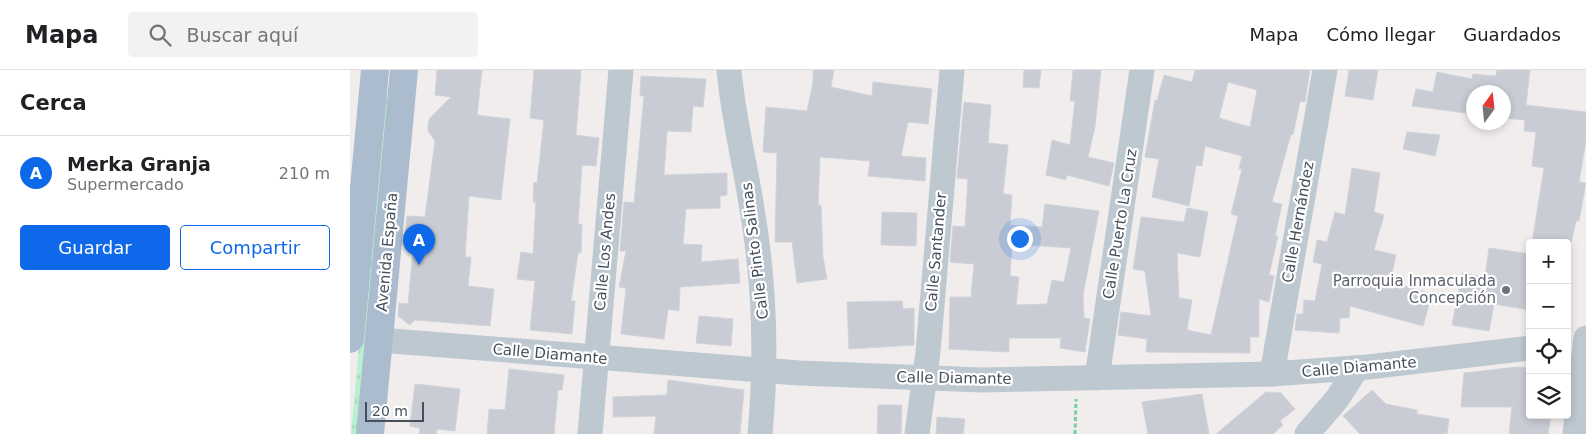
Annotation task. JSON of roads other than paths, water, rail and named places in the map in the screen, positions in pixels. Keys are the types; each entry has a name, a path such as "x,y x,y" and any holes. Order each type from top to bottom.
{"main road":[{"name":"Avenida España","path":"350,339 358,174 375,70"},
{"name":"Avenida España","path":"370,434 404,70"}],"street":[{"name":"Calle Los Andes","path":"590,434 621,70"},
{"name":"Calle Pinto Salinas","path":"730,70 760,264 764,305 764,370 760,434"},
{"name":"Calle Santander","path":"917,434 924,378 952,70"},
{"name":"Calle Puerto La Cruz","path":"1087,379 1142,70"},
{"name":"Calle Hernández","path":"1272,374 1325,70"},
{"name":"Calle Diamante","path":"379,340 764,370 982,380 1272,374 1357,368 1526,348"},
{"path":"1571,343 1586,340 1575,434"},
{"path":"1307,434 1337,399 1357,368"}],"place":[{"name":"Merka Granja","path":"419,265"},
{"name":"Parroquia Inmaculada Concepción","path":"1506,290"}]}
